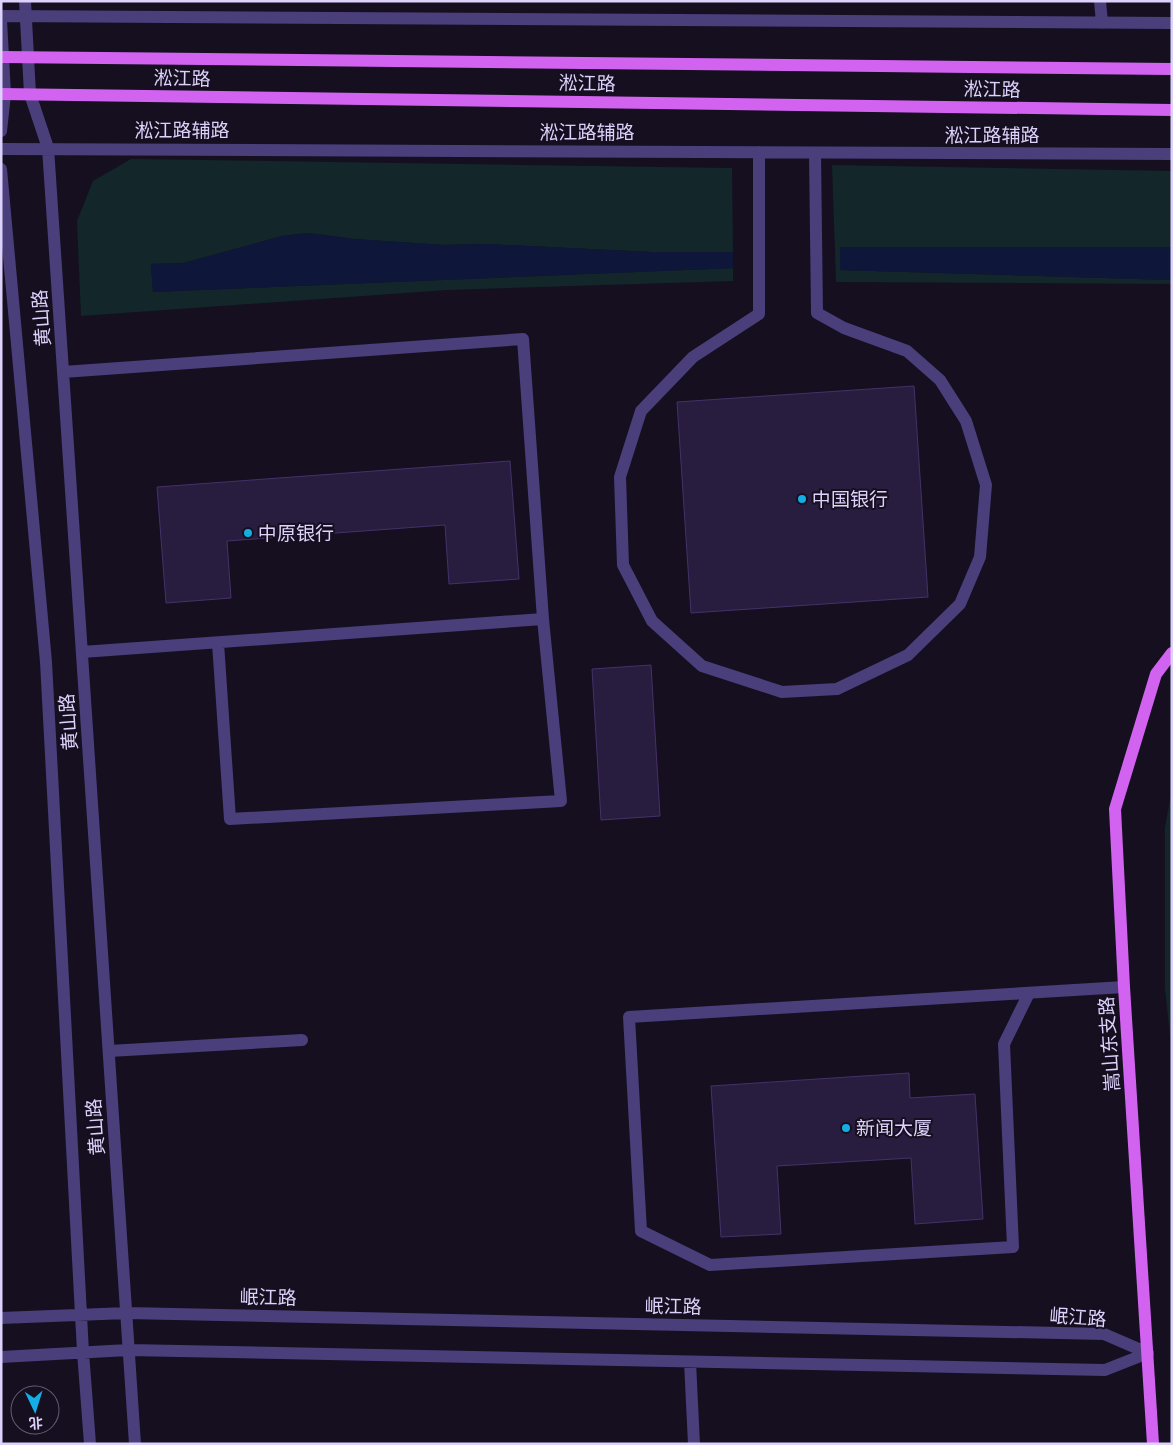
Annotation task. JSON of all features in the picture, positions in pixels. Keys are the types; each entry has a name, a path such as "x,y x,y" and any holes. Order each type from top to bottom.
{"main road":[{"name":"淞江路","path":"2,57 1172,70"},
{"name":"淞江路","path":"3,94 1172,110"},
{"name":"嵩山东支路","path":"1153,1444 1124,987 1115,809 1156,674 1172,652"}],"street":[{"name":"黄山路","path":"25,1 30,94 48,148 135,1444"},
{"path":"1100,1 1102,23"},
{"path":"1,16 1172,23"},
{"path":"1,20 3,94 1,131"},
{"name":"淞江路辅路","path":"1,149 1172,154"},
{"path":"759,152 759,314 693,357 641,411 620,477 623,566 652,621 702,666 782,692 837,690 908,655 960,604 980,557 986,485 966,421 940,380 907,351 844,328 817,313 815,152"},
{"name":"黄山路","path":"1,169 46,662 82,1352 90,1444"},
{"path":"63,372 523,338 543,619 561,801 230,819 218,643"},
{"path":"82,652 543,619"},
{"path":"1029,993 1004,1044 1013,1247 710,1265 640,1231 629,1016 1124,987"},
{"path":"109,1051 302,1040"},
{"name":"岷江路","path":"1,1318 127,1313 1104,1334 1148,1353"},
{"path":"1,1357 128,1350 1106,1370 1148,1353"},
{"path":"690,1362 694,1444"}],"green space":[{"path":"131,159 732,168 733,252 651,252 486,244 443,245 354,239 308,233 282,236 184,263 151,264 153,292 733,268 733,281 447,290 81,316 77,221 93,181"},
{"path":"832,165 1172,171 1172,247 840,247 840,270 1172,280 1172,284 836,282"},
{"path":"1172,789 1172,1054 1165,989 1165,827"}],"water":[{"path":"308,233 354,239 443,245 486,244 651,252 733,252 733,268 153,292 151,264 184,263 282,236"},
{"path":"840,247 1172,247 1172,280 840,270"}],"building":[{"name":"中国银行","path":"914,386 928,597 691,613 677,402"},
{"name":"中原银行","path":"510,461 519,579 449,584 445,525 227,541 231,598 166,603 157,487"},
{"path":"651,665 660,816 601,820 592,669"},
{"name":"新闻大厦","path":"909,1073 910,1098 975,1094 983,1219 915,1224 911,1158 777,1166 781,1234 721,1237 711,1086"}],"place":[{"name":"中国银行","path":"802,499"},
{"name":"中原银行","path":"248,533"},
{"name":"新闻大厦","path":"846,1128"}]}
